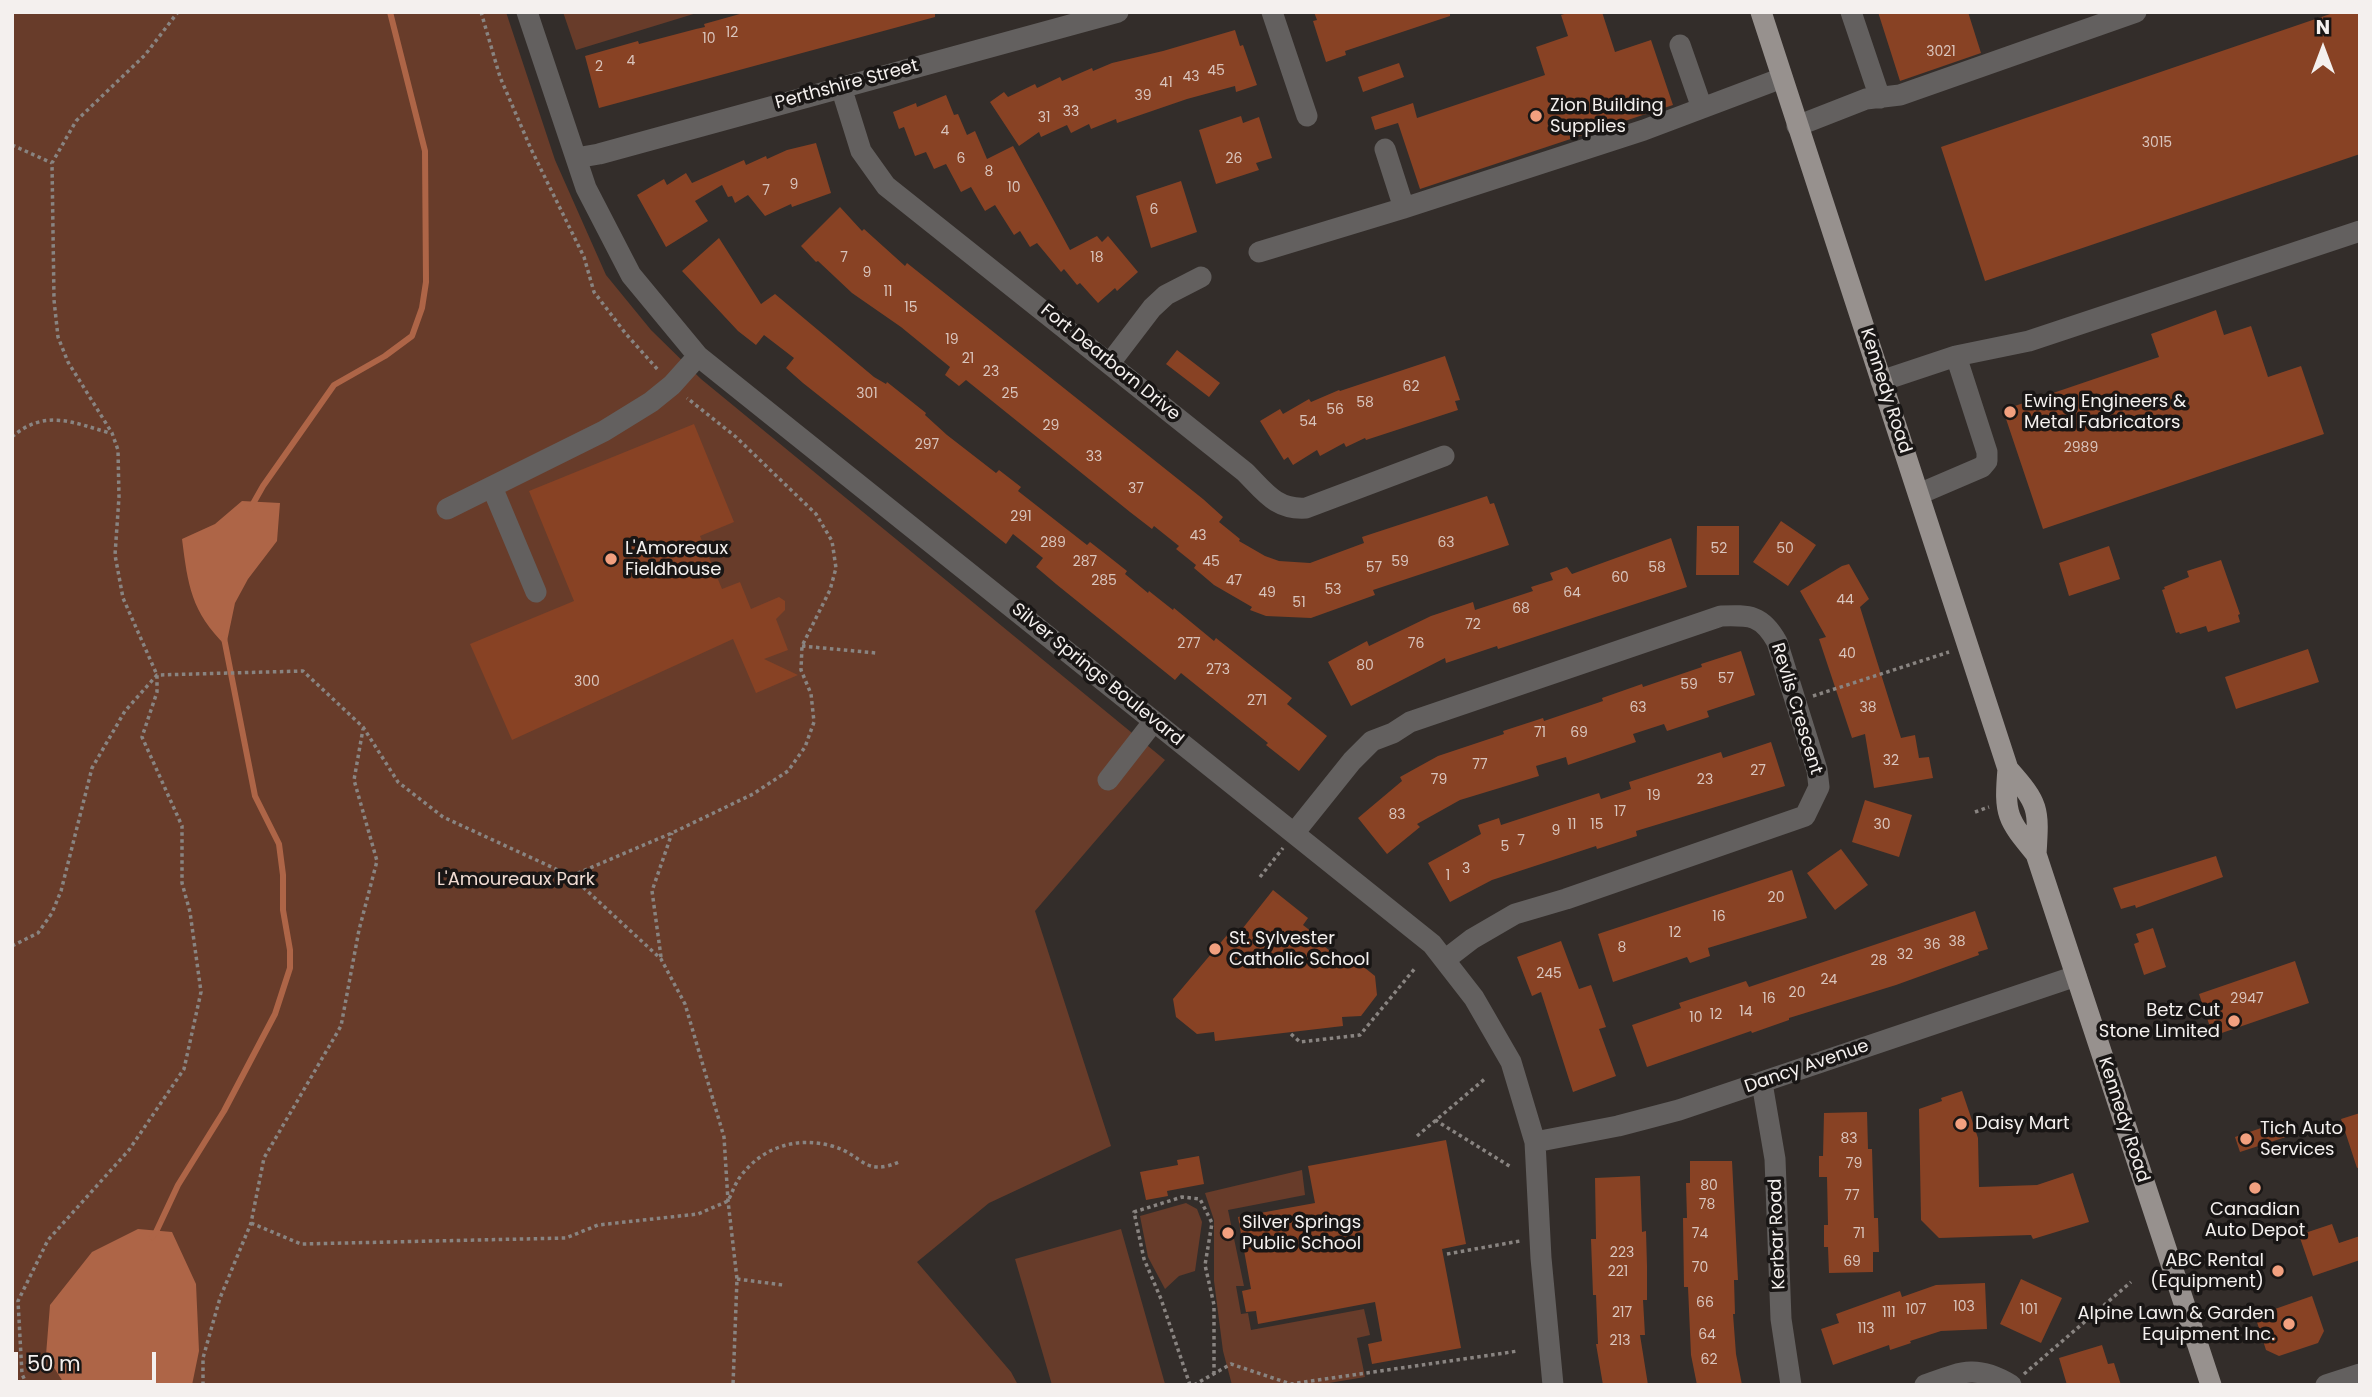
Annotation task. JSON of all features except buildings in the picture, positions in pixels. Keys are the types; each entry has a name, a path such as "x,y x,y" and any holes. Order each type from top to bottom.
{"main road":[{"name":"Kennedy Road","path":"1761,12 2008,769 2005,803 2013,826 2036,854 2211,1385"}],"street":[{"name":"Silver Springs Boulevard","path":"527,12 586,188 631,275 698,356 1154,721 1290,838 1432,944 1446,959 1475,998 1511,1062 1535,1142 1540,1241 1553,1385"},
{"name":"Perthshire Street","path":"576,158 599,154 1118,12"},
{"path":"1272,12 1307,116"},
{"path":"1851,12 1880,97"},
{"path":"1797,126 1866,99 1900,95 2136,12"},
{"path":"1680,45 1702,108"},
{"path":"1259,251 1404,208 1644,130 1782,78"},
{"name":"Fort Dearborn Drive","path":"841,87 861,151 886,186 1245,472 1279,504 1290,509 1306,508 1444,456"},
{"path":"1385,149 1404,208"},
{"path":"1881,380 1956,356 2029,341 2360,231"},
{"path":"1110,363 1159,302 1201,276"},
{"path":"447,509 604,431 652,402 672,385 698,356"},
{"path":"1919,494 1982,467 1986,461 1987,452 1956,356"},
{"path":"492,487 536,592"},
{"name":"Revlis Crescent","path":"1290,838 1352,761 1372,741 1430,714 1721,616 1744,615 1768,625 1777,642 1817,770 1819,788 1804,816 1566,899 1515,914 1472,939 1446,959"},
{"path":"1108,780 1154,721"},
{"name":"Dancy Avenue","path":"1535,1142 1618,1126 1679,1110 2076,976"},
{"name":"Kerbar Road","path":"1762,1083 1775,1158 1781,1319 1791,1385"},
{"path":"1925,1385 1974,1370 2015,1381"},
{"path":"2326,1385 2360,1374"}],"path":[{"path":"27,1385 22,1374 18,1301 48,1240 129,1150 184,1069 201,992 190,912 182,883 182,826 142,737 157,692 157,675 123,598 115,555 120,497 118,450 112,433 68,362 58,337 54,300 52,163 76,121 145,55 178,12"},
{"path":"481,12 500,77 531,149 584,257 594,292 626,334 672,385 736,437 817,514 832,541 836,568 831,590 802,646 801,670 811,694 814,722 806,747 788,771 753,794 672,833 571,876"},
{"path":"12,145 52,163"},
{"path":"12,437 39,422 62,418 112,433"},
{"path":"802,646 876,653"},
{"path":"1796,702 1968,646"},
{"path":"12,946 38,933 52,913 61,891 92,768 125,711 157,675 303,671 363,727 398,782 443,817 571,876 661,960 685,1004 724,1137 737,1279 733,1385"},
{"path":"204,1385 204,1358 220,1298 251,1223 264,1158 341,1026 359,930 377,861 354,780 363,727"},
{"path":"1975,812 1995,806"},
{"path":"661,960 652,891 672,833"},
{"path":"1260,877 1290,838"},
{"path":"1291,1034 1300,1042 1360,1035 1416,967"},
{"path":"1417,1136 1486,1078"},
{"path":"1435,1121 1511,1167"},
{"path":"251,1223 301,1244 566,1238 598,1225 698,1214 728,1201 740,1177 759,1158 783,1144 808,1142 834,1146 873,1168 886,1168 901,1161"},
{"path":"1214,1374 1214,1305 1205,1265 1212,1223 1200,1199 1182,1197 1134,1212 1144,1259 1192,1385 1214,1374 1231,1364 1291,1384 1518,1351"},
{"path":"1447,1254 1514,1241 1540,1241"},
{"path":"737,1279 783,1285"},
{"path":"2015,1381 2131,1282"}],"green space":[{"name":"L'Amoureaux Park","path":"12,12 506,12 555,160 606,275 651,330 701,379 1165,760 1035,911 1111,1146 989,1203 917,1262 1011,1372 1018,1385 12,1385"},
{"path":"563,12 700,12 576,50"},
{"path":"1302,1170 1305,1195 1228,1210 1244,1286 1236,1286 1241,1314 1248,1313 1251,1330 1364,1309 1370,1335 1357,1338 1365,1377 1317,1385 1232,1385 1223,1351 1214,1281 1214,1220 1205,1193"},
{"path":"1186,1203 1197,1209 1202,1222 1195,1271 1179,1276 1165,1289 1148,1257 1140,1216"},
{"path":"1121,1229 1165,1384 1052,1385 1015,1259"}],"shaded area":[{"path":"242,501 280,503 277,541 248,579 235,603 226,646 205,621 193,597 182,539 215,524"},
{"path":"138,1229 172,1232 196,1284 199,1351 192,1385 65,1385 46,1355 50,1305 92,1252"}],"waterway":[{"path":"250,509 263,486 334,385 385,356 412,336 422,308 426,282 425,151 390,12"},
{"path":"152,1237 178,1185 224,1111 275,1014 290,968 279,844 255,796 224,638"}],"place":[{"name":"Zion Building Supplies","path":"1536,116"},
{"name":"Ewing Engineers & Metal Fabricators","path":"2010,412"},
{"name":"L'Amoreaux Fieldhouse","path":"611,559"},
{"name":"St. Sylvester Catholic School","path":"1215,949"},
{"name":"Betz Cut Stone Limited","path":"2234,1021"},
{"name":"Daisy Mart","path":"1961,1124"},
{"name":"Tich Auto Services","path":"2246,1139"},
{"name":"Canadian Auto Depot","path":"2255,1188"},
{"name":"Silver Springs Public School","path":"1228,1233"},
{"name":"ABC Rental (Equipment)","path":"2278,1271"},
{"name":"Alpine Lawn & Garden Equipment Inc.","path":"2289,1324"}]}
